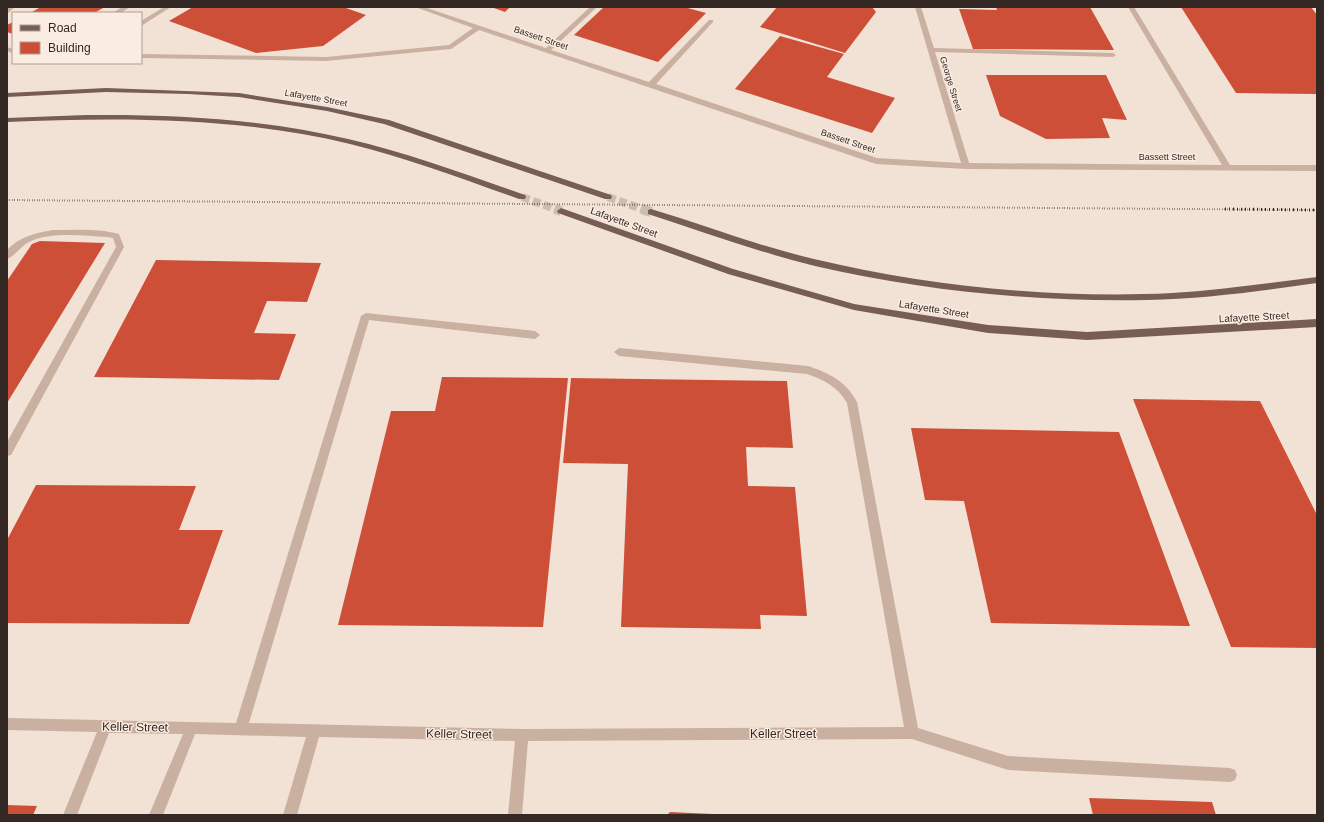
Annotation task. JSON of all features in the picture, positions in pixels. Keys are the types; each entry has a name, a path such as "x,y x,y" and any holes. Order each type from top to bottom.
{"main road":[{"name":"Lafayette Street","path":"7,95 106,90 188,92 239,95 327,109 386,122 608,197"},
{"path":"7,120 73,116 155,118 225,122 322,136 393,153 522,197"},
{"name":"Lafayette Street","path":"562,211 732,272 854,307 988,329 1087,336 1317,323"},
{"name":"Lafayette Street","path":"651,212 736,240 814,262 883,277 949,286 1022,293 1125,297 1184,295 1317,280"}],"street":[{"path":"7,12 12,7"},
{"path":"118,12 127,7"},
{"path":"142,23 168,7"},
{"name":"Bassett Street","path":"418,7 876,161 966,166 1317,168"},
{"path":"546,50 594,7"},
{"name":"George Street","path":"918,7 966,166"},
{"path":"1131,7 1228,168"},
{"path":"650,85 711,21"},
{"path":"142,56 326,59 451,47 479,27"},
{"path":"931,50 1113,55"},
{"path":"7,256 20,245 40,234 107,234 116,236 120,247 7,452"},
{"path":"240,730 366,316 535,335"},
{"path":"619,352 808,370 831,379 846,390 852,402 912,733"},
{"name":"Keller Street","path":"7,724 522,735 912,733 1008,762 1230,775"},
{"path":"70,815 105,727"},
{"path":"156,815 191,729"},
{"path":"290,815 314,731"},
{"path":"515,815 522,735"}],"building":[{"path":"41,7 105,7 96,12 32,12"},
{"path":"193,7 343,7 366,15 323,46 256,53 169,21"},
{"path":"491,7 510,7 505,12"},
{"path":"604,7 684,7 706,13 658,62 574,35"},
{"path":"777,7 872,7 876,12 845,53 760,27"},
{"path":"996,7 1090,7 1114,50 973,49 959,9 997,10"},
{"path":"1181,7 1311,7 1317,15 1317,94 1236,93"},
{"path":"12,22 12,34 7,32 7,25"},
{"path":"780,36 844,54 827,77 895,98 872,133 735,89"},
{"path":"986,75 1106,75 1127,120 1102,118 1110,138 1046,139 1000,116"},
{"path":"40,241 105,243 7,403 7,281 32,244"},
{"path":"156,260 321,263 307,302 267,301 254,333 296,334 279,380 94,377"},
{"path":"442,377 568,378 543,627 338,625 391,411 435,411"},
{"path":"571,378 787,381 793,448 746,447 748,486 795,487 807,616 760,615 761,629 621,627 628,464 563,463"},
{"path":"1133,399 1260,401 1317,515 1317,648 1231,647"},
{"path":"911,428 1119,432 1190,626 991,623 964,501 925,500"},
{"path":"36,485 196,486 179,530 223,530 189,624 7,623 7,540"},
{"path":"1089,798 1212,802 1216,815 1093,815"},
{"path":"7,805 37,806 33,815 7,815"},
{"path":"670,812 713,814 713,815 667,815"}],"tunnel":[{"path":"522,197 558,210"},
{"path":"608,197 645,210"},
{"path":"645,210 651,212"}],"railway":[{"path":"7,200 1315,210"},
{"path":"1225,209 1317,210"}]}
